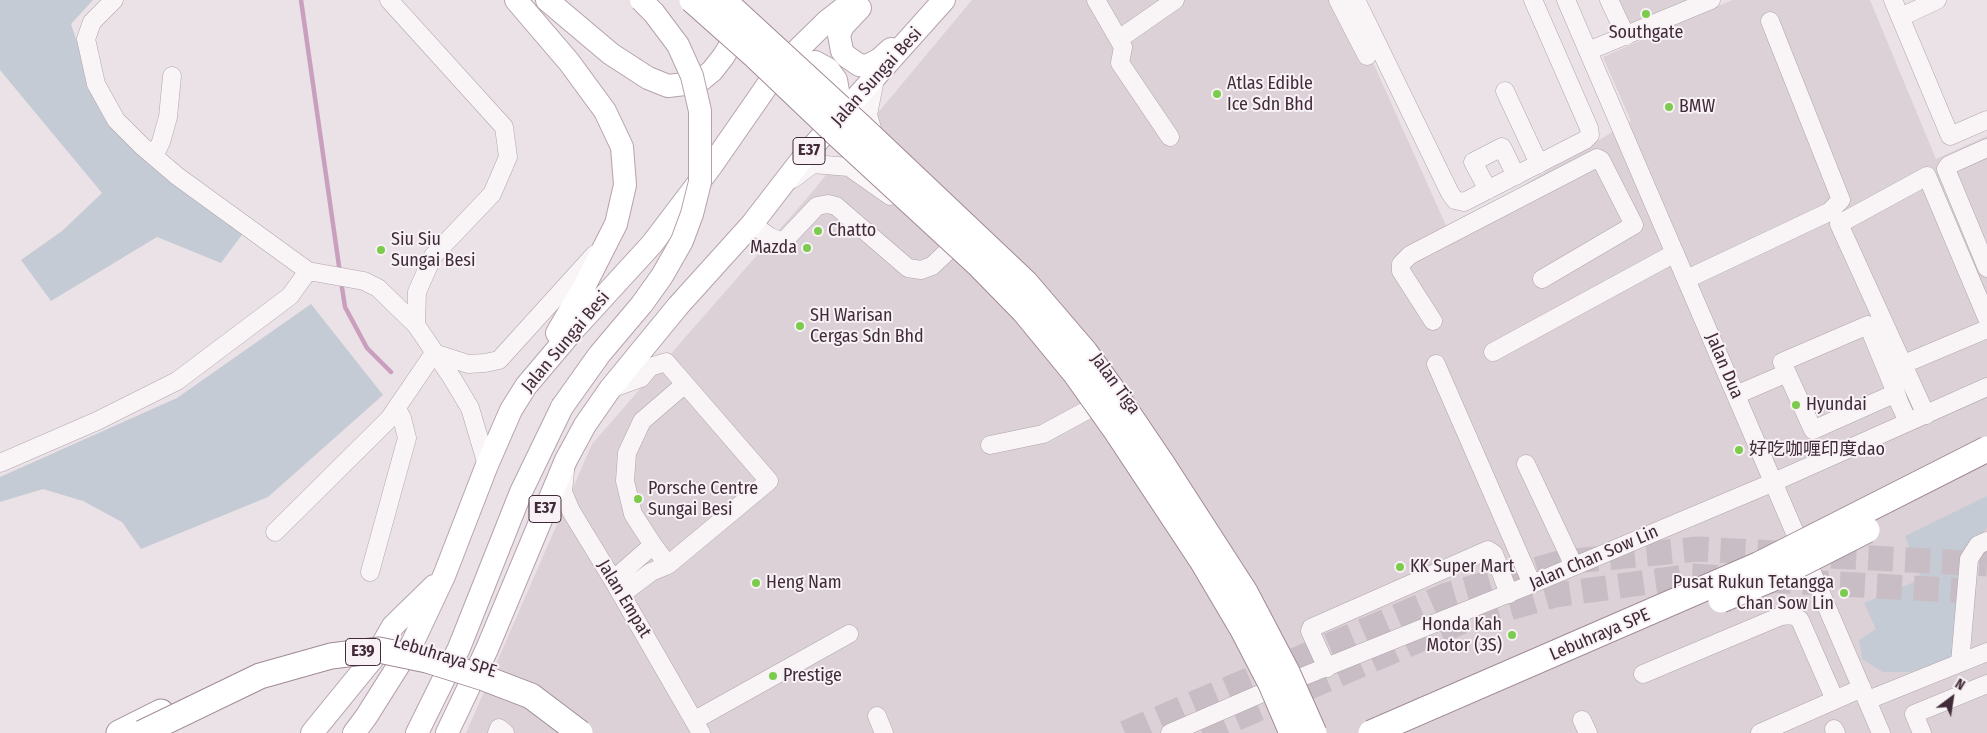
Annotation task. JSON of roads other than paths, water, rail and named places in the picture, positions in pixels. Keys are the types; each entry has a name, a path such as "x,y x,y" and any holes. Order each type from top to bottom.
{"highway":[{"path":"692,0 755,56 978,264 1024,311 1069,366 1117,432 1201,559 1243,630 1271,684 1292,733"},
{"path":"723,0 1025,282 1084,352 1112,388 1245,592 1287,672 1316,733"},
{"name":"Lebuhraya SPE","path":"1371,733 1758,565 1987,449"},
{"name":"Lebuhraya SPE","path":"1402,733 1768,580 1987,468"},
{"name":"Lebuhraya SPE","path":"118,733 255,666 325,641 379,638 490,668 537,691 594,733"},
{"name":"Lebuhraya SPE","path":"142,733 260,676 331,656 379,650 427,660 484,678 531,696 580,733"}],"main road":[{"path":"516,0 569,62 605,111 622,147 625,185 616,224 585,285 526,386"},
{"path":"547,0 611,54 648,78 668,86 701,80 712,71 723,57 733,41 735,21 731,0"},
{"path":"417,733 459,648 521,492 562,407 599,355 642,304 662,276 682,241 692,214 700,182 700,111 692,76 678,45 654,13 641,0"},
{"name":"Jalan Sungai Besi","path":"354,733 412,644 444,576 487,465 511,410 526,386 575,328 652,244 712,165 780,67 826,22 854,0"},
{"path":"868,0 850,18 839,35 842,51 852,61 859,65 867,66 880,60 938,0"},
{"name":"Jalan Sungai Besi","path":"447,733 487,649 566,460 585,424 610,388 678,306 752,224 806,154 944,0"},
{"path":"678,306 835,96 838,86 832,74 822,65 815,62 803,65 789,77 712,165"},
{"path":"312,733 374,657 393,626 444,576"}],"street":[{"path":"114,0 92,22 86,39 96,84 116,120 177,176 308,271 364,281 378,288 416,325 452,378 470,408 487,465"},
{"path":"388,0 504,127 508,157 492,194 433,256 417,292 416,325"},
{"path":"1096,0 1123,47 1120,63 1170,137"},
{"path":"1119,39 1175,0"},
{"path":"1338,0 1367,56"},
{"path":"1356,0 1446,185 1456,200 1464,202 1585,140 1590,135 1589,128 1533,0"},
{"path":"1610,0 1626,36"},
{"path":"1588,51 1711,0"},
{"path":"1894,0 1950,136 1987,120"},
{"path":"1901,17 1937,0"},
{"path":"1542,18 1567,3"},
{"name":"Jalan Dua","path":"1567,3 1881,733"},
{"path":"1686,279 1829,212 1841,200 1770,21"},
{"path":"154,156 161,142 168,117 172,76"},
{"name":"Jalan Tiga","path":"875,79 868,115 874,135 1007,258 1066,320 1094,353 1179,474 1230,555 1262,611 1296,680 1316,733"},
{"path":"1505,91 1539,164"},
{"path":"1427,120 1447,167 1446,185"},
{"path":"1488,190 1473,162 1502,147 1516,176"},
{"path":"1987,148 1948,165 1946,169 1987,268"},
{"path":"1433,321 1401,271 1401,264 1410,255 1597,158 1604,163 1633,222 1632,226 1542,279"},
{"name":"Jalan Tiga","path":"779,190 814,164 849,167 925,222 952,247 1030,330 1067,374 1132,465 1216,593 1267,691 1284,733"},
{"path":"1613,181 1638,167"},
{"path":"1926,414 1839,224 1927,176 1987,318"},
{"path":"1625,207 1650,194"},
{"path":"752,224 783,242 817,206 828,204 836,206 908,268 921,270 932,266 952,247"},
{"path":"434,353 468,364 499,360 608,240"},
{"path":"1493,352 1675,254"},
{"path":"0,463 96,422 177,381 290,296 308,271"},
{"path":"1896,393 1813,430 1782,362 1868,324 1908,422"},
{"path":"1904,364 1987,329"},
{"path":"275,532 389,419 434,353"},
{"path":"610,388 641,378 650,367 666,362 769,482 668,566 617,587"},
{"path":"1436,364 1532,584"},
{"path":"1736,395 1787,373"},
{"path":"668,566 633,514 625,481 627,453 642,421 685,384"},
{"name":"Jalan Chan Sow Lin","path":"1170,733 1267,691 1508,594 1774,482 1987,387"},
{"path":"370,572 407,438 402,418 397,408"},
{"path":"990,444 1043,434 1091,408"},
{"name":"Jalan Empat","path":"566,460 563,492 571,511 698,727"},
{"path":"1526,464 1574,566"},
{"path":"1960,663 1969,559 1978,545 1987,541"},
{"path":"617,587 653,546"},
{"path":"1327,668 1310,631 1311,628 1488,550 1494,554 1508,594"},
{"path":"1643,674 1780,616 1789,614 1796,616 1800,620 1835,700"},
{"path":"698,727 849,634"},
{"path":"1760,733 1835,700 1865,694 1960,663 1987,652"},
{"path":"1922,733 1914,714 1987,684"},
{"path":"877,716 884,733"},
{"path":"497,733 499,728 505,733"}],"waterway":[{"path":"301,0 340,273"},
{"path":"341,281 345,307 367,348 391,372"}],"tunnel":[{"path":"1125,733 1447,595 1563,562 1698,549 1987,564"},
{"path":"1202,733 1461,622 1555,595 1692,576 1987,592"}],"place":[{"name":"Southgate","path":"1646,14"},
{"name":"Atlas Edible Ice Sdn Bhd","path":"1217,94"},
{"name":"BMW","path":"1669,107"},
{"name":"Chatto","path":"818,231"},
{"name":"Mazda","path":"807,248"},
{"name":"Siu Siu Sungai Besi","path":"381,250"},
{"name":"SH Warisan Cergas Sdn Bhd","path":"800,326"},
{"name":"Hyundai","path":"1796,405"},
{"name":"好吃咖喱印度dao","path":"1739,450"},
{"name":"Porsche Centre Sungai Besi","path":"638,499"},
{"name":"KK Super Mart","path":"1400,567"},
{"name":"Heng Nam","path":"756,583"},
{"name":"Pusat Rukun Tetangga Chan Sow Lin","path":"1844,593"},
{"name":"Honda Kah Motor (3S)","path":"1512,635"},
{"name":"Prestige","path":"773,676"}]}
